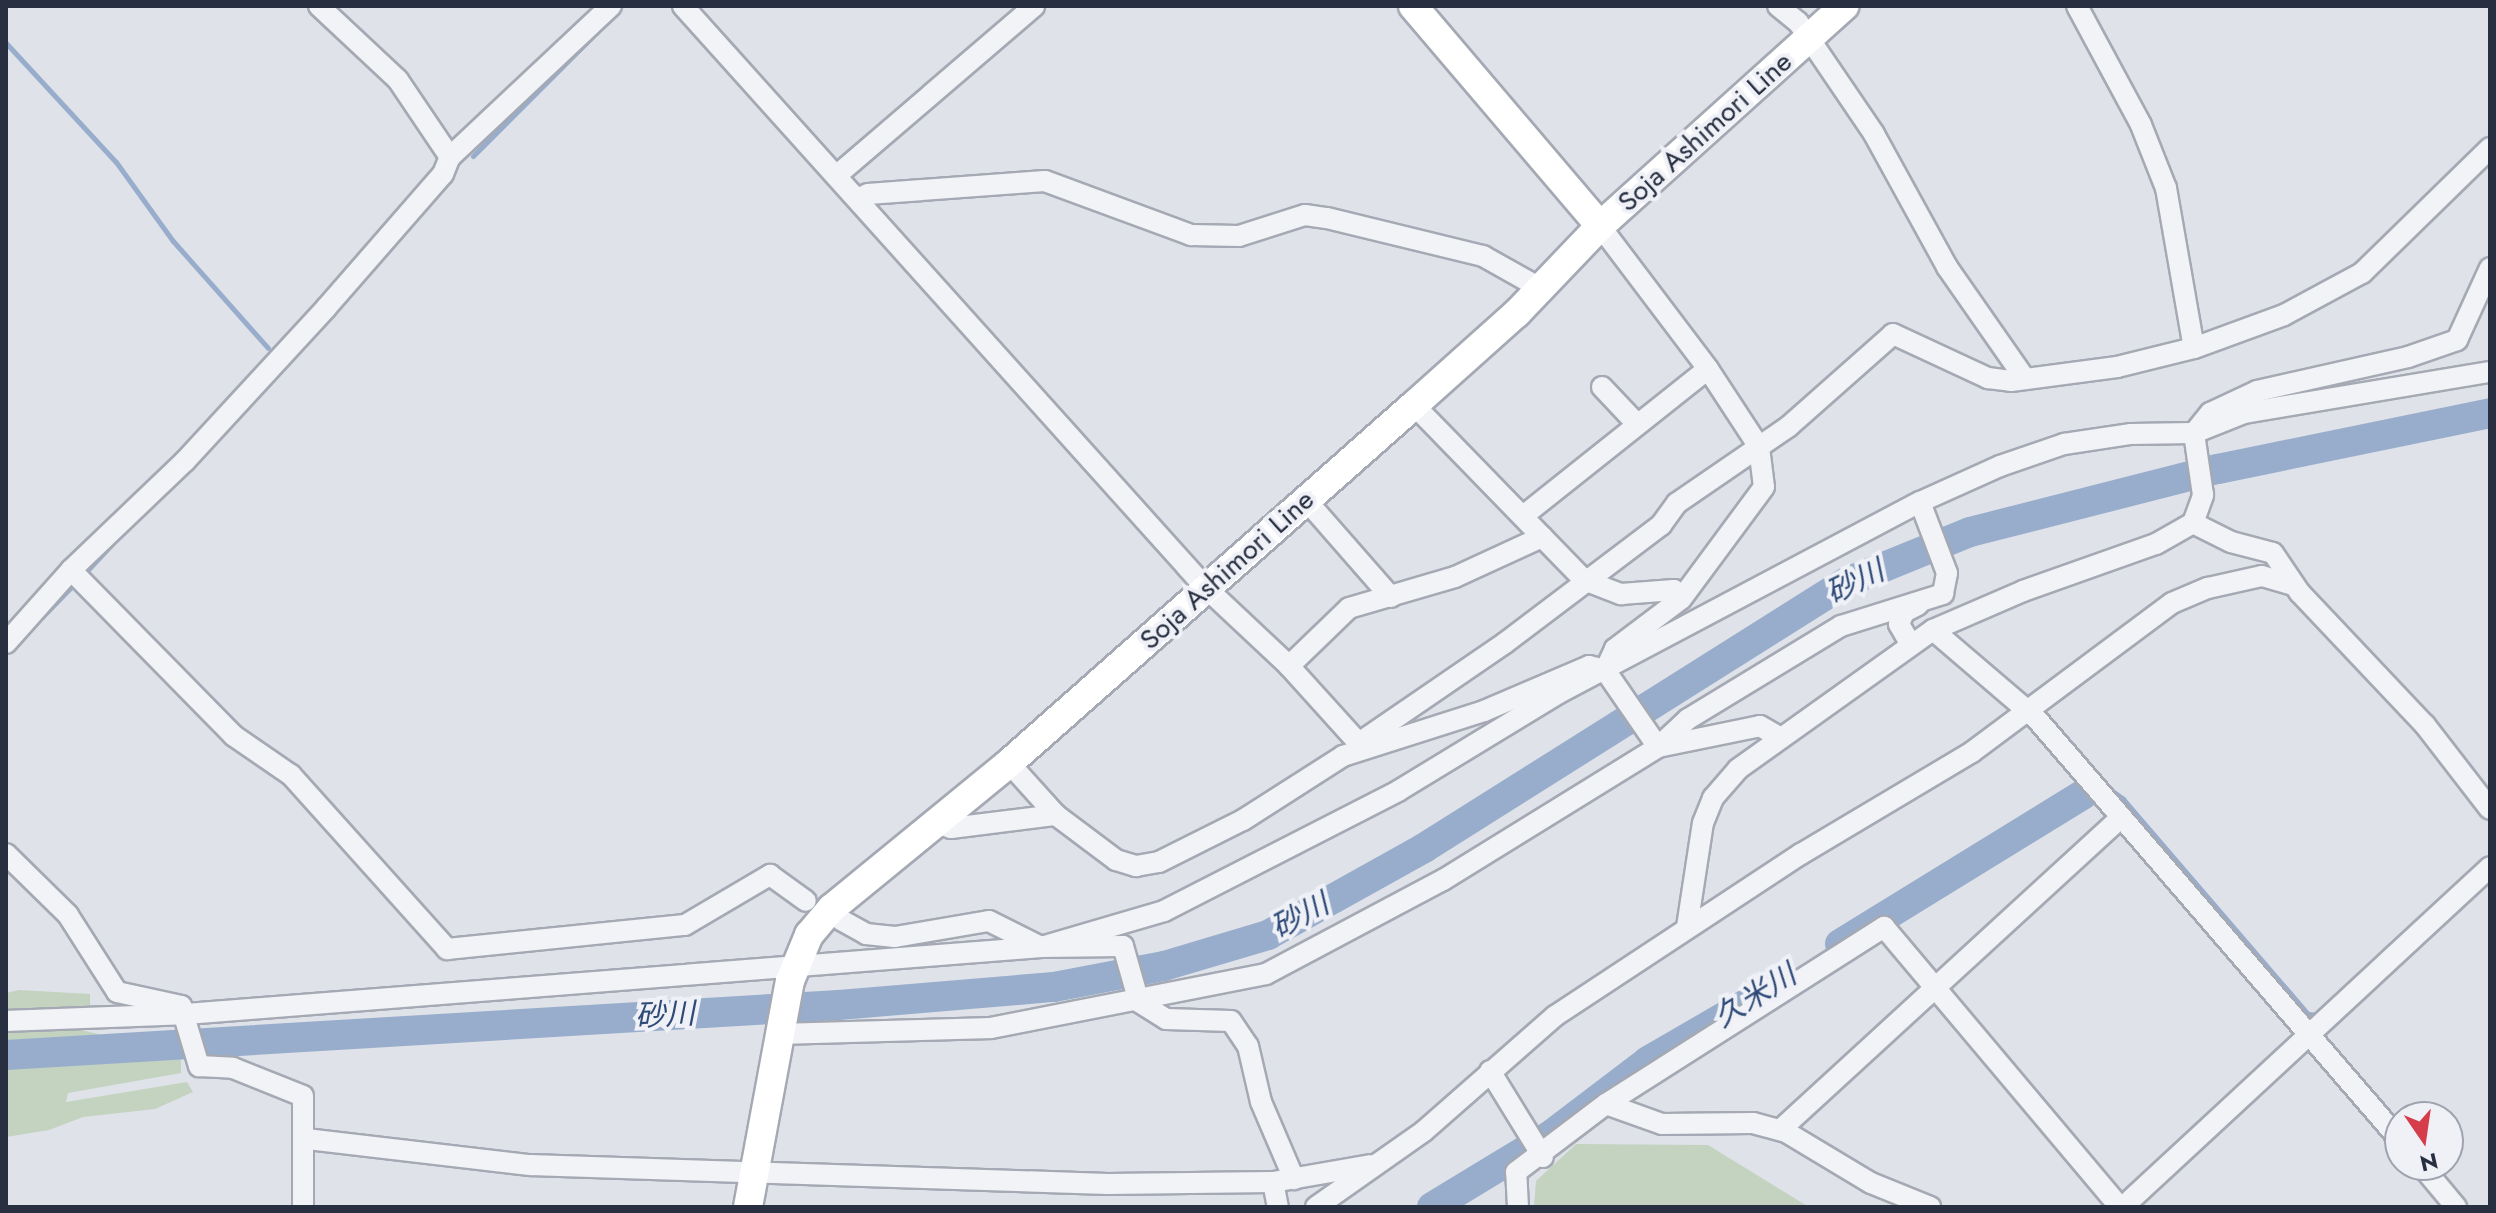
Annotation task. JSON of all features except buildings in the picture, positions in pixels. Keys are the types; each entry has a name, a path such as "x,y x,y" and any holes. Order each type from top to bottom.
{"main road":[{"path":"1413,6 1600,226"},
{"name":"Soja Ashimori Line","path":"748,1207 792,975 809,935 832,908 1009,763 1414,405 1540,288 1600,226 1844,6"}],"street":[{"path":"319,6 398,80 450,157"},
{"path":"6,643 185,461 326,308 443,174 450,157 611,6"},
{"path":"683,6 1205,587 1289,666 1361,745"},
{"path":"836,176 1034,6"},
{"path":"1778,6 1809,38 1874,134 1947,267 2025,379"},
{"path":"2077,6 2141,125 2166,188 2194,348"},
{"path":"1009,763 1056,815 1116,860 1136,866 1159,862 1243,820 1361,745 1661,525 1677,503 1759,447 1893,334 1988,378 2025,379 2117,367 2194,348 2284,315 2362,273 2490,148"},
{"path":"857,199 868,194 1045,181 1191,235 1239,236 1282,220 1327,218 1483,256 1540,288"},
{"path":"1600,226 1708,369 1759,447 1764,487 1681,599 1615,649 1605,670"},
{"path":"1687,927 1697,855 1713,798 1738,769 1933,630 2023,591 2156,544 2193,523 2203,495 2195,440 2210,413 2230,400 2408,357 2457,340 2490,268"},
{"path":"1523,516 1636,423 1708,369"},
{"path":"841,920 866,934 895,937 989,921 1041,947 1146,916 1251,871 1605,670 1920,502 2064,444 2131,434 2195,440 2244,413 2490,372"},
{"path":"1602,387 1636,423"},
{"path":"1414,405 1584,580 1621,594 1663,589 1681,599"},
{"path":"1306,500 1391,597"},
{"path":"1920,502 1947,573 1943,594"},
{"path":"2193,523 2231,542 2273,553 2294,585 2425,725 2490,809"},
{"path":"1289,666 1338,614 1455,577 1542,537"},
{"path":"76,575 234,736 291,775 447,949 685,925 770,875 806,901"},
{"path":"1316,1207 1424,1131 1555,1016 1687,927 1972,752 2172,603 2208,588 2262,576 2294,585"},
{"path":"1911,645 1899,624 1904,612 1943,594"},
{"path":"781,1030 991,1028 1139,1002 1266,974 1443,880 1658,747 1688,719 1841,626 1943,594"},
{"path":"1933,630 2028,712 2312,1034 2384,1121"},
{"path":"1361,745 1484,711 1589,666 1605,670 1658,747"},
{"path":"1658,747 1760,726 1781,738"},
{"path":"936,823 951,828 1056,815"},
{"path":"1780,1130 2121,817"},
{"path":"6,854 68,915 107,983 117,992 163,999 188,1022 195,1062 205,1069 233,1068 303,1096 307,1139 303,1207"},
{"path":"1518,1207 1516,1172 1538,1149 1884,927 2122,1207 2490,867"},
{"path":"1123,946 1146,916"},
{"path":"1123,946 1139,1002 1166,1019 1231,1021 1248,1046 1261,1102 1294,1179"},
{"path":"6,1021 188,1022 792,975 1041,947 1123,946"},
{"path":"1490,1071 1538,1149"},
{"path":"1606,1104 1662,1124 1753,1123 1780,1130 1871,1183 1930,1207"},
{"path":"307,1139 530,1165 1108,1184 1273,1182 1380,1163"},
{"path":"2434,1181 2456,1207"},
{"path":"1273,1182 1278,1207"}],"green space":[{"path":"19,990 90,994 90,1009 6,1013 6,993"},
{"path":"74,1028 181,1055 181,1073 68,1093 66,1102 187,1082 193,1092 155,1109 83,1117 49,1130 6,1137 6,1031"},
{"path":"1576,1144 1708,1145 1809,1207 1534,1207 1536,1181"}],"waterway":[{"path":"473,156 597,32"},
{"path":"6,43 116,162 173,241 268,348"},
{"name":"砂川","path":"6,1055 839,1005 1054,987 1164,966 1268,935 1424,848 1847,582 1970,532 2218,469 2490,413"},
{"path":"84,574 113,543"},
{"path":"42,617 77,581"},
{"path":"2104,785 2123,799 2308,1014 2319,1015"},
{"name":"久米川","path":"1840,944 2084,794"},
{"name":"久米川","path":"1432,1207 1551,1135 1648,1061 1760,996"}]}
